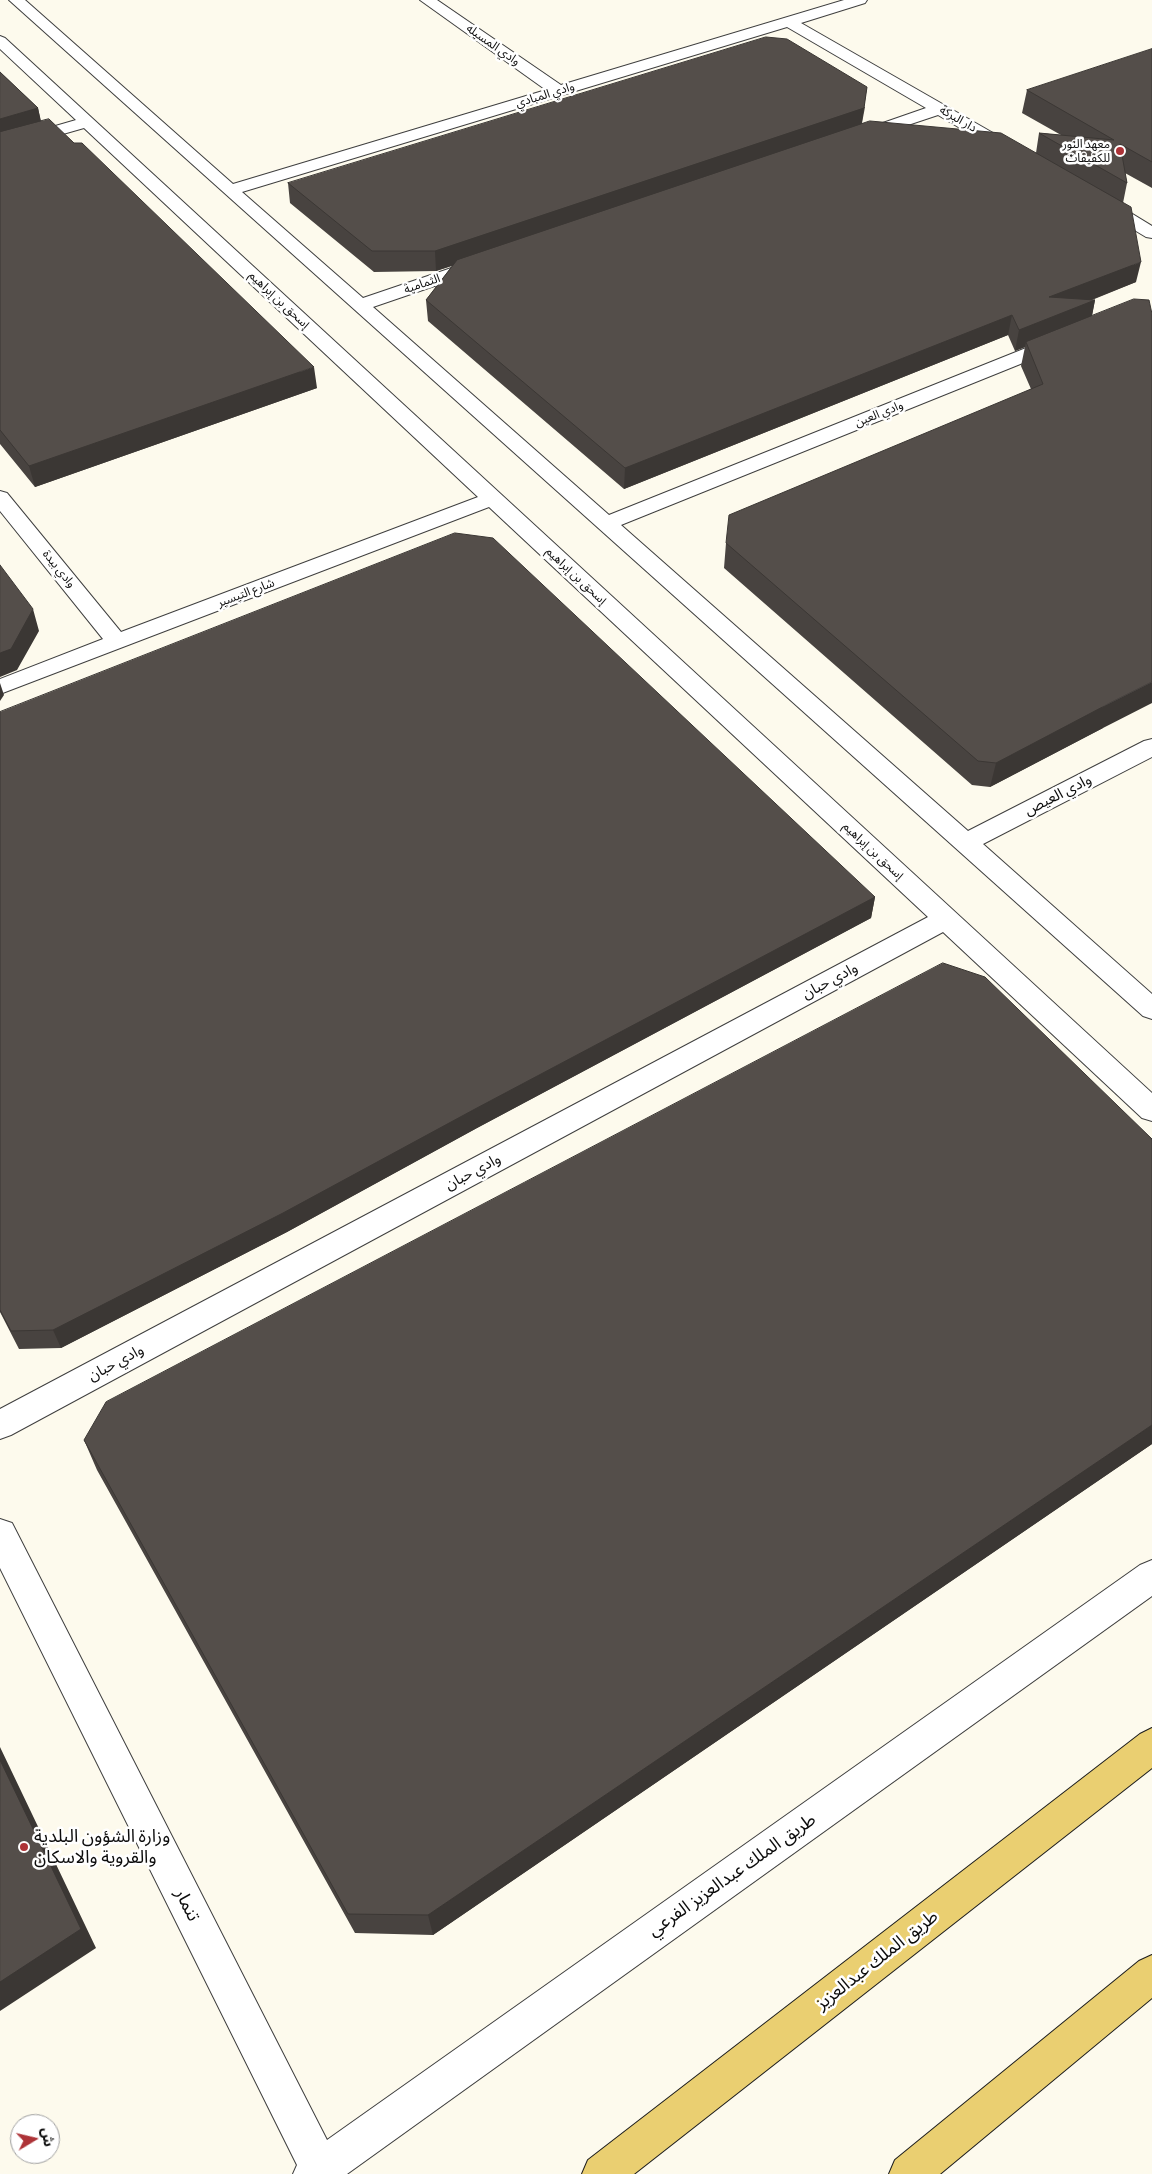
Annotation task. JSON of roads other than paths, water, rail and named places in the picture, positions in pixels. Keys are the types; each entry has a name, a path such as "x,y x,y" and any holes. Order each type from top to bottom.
{"main road":[{"name":"طريق الملك عبدالعزيز","path":"602,2174 1152,1746"},
{"path":"909,2174 1152,1974"}],"street":[{"path":"16,0 1152,1009"},
{"name":"وادي المسيله","path":"427,0 559,91"},
{"name":"وادي المبادي","path":"230,190 860,0"},
{"name":"دار البركة","path":"789,22 1024,158"},
{"name":"إسحق بن إبراهيم","path":"0,41 1152,1110"},
{"path":"846,140 939,109"},
{"path":"0,147 88,122"},
{"path":"1084,193 1152,233"},
{"name":"الثمامية","path":"359,305 500,257"},
{"name":"وادي العين","path":"606,524 1078,334"},
{"name":"وادي بيدة","path":"0,497 117,642"},
{"name":"شارع التيسير","path":"0,687 493,498"},
{"name":"وادي العيص","path":"965,843 1152,747"},
{"name":"وادي حبان","path":"0,1425 946,919"},
{"name":"تنمار","path":"0,1534 316,2172"},
{"name":"طريق الملك عبدالعزيز الفرعي","path":"316,2172 1152,1576"}],"place":[{"name":"معهد النور للكفيفات","path":"1120,151"},
{"name":"وزارة الشؤون البلدية والقروية والاسكان","path":"24,1847"}]}
